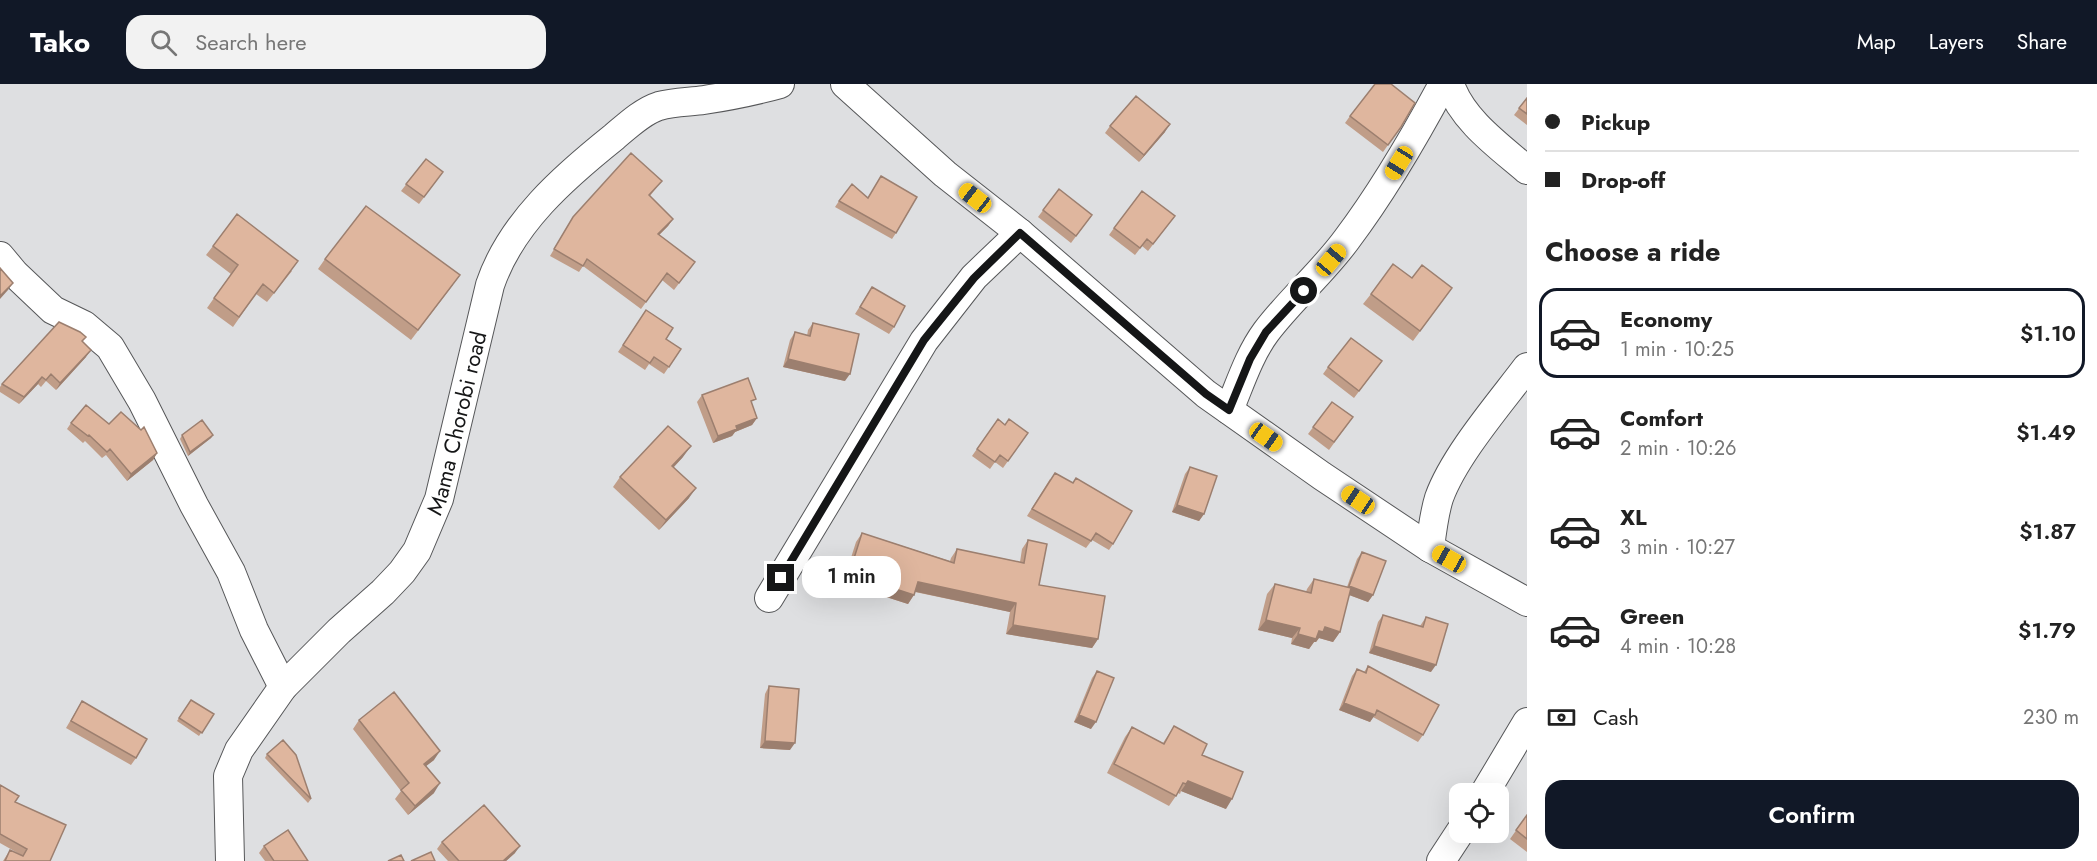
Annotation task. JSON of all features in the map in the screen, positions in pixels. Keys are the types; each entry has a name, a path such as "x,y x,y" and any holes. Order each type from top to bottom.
{"street":[{"name":"Mama Chorobi road","path":"230,861 228,776 239,750 284,687 339,631 383,592 402,572 417,550 439,499 490,285 497,266 525,221 576,167 634,121 657,106 735,95 780,84"},
{"path":"845,84 945,174 1020,233 1197,386 1322,476 1430,548 1527,602"},
{"path":"1229,410 1250,359 1266,332 1346,242 1375,202 1443,84"},
{"path":"1450,84 1458,102 1472,119 1497,145 1527,170"},
{"path":"769,598 924,340 974,278 1020,233"},
{"path":"0,256 15,274 53,310 84,325 110,347 142,401 194,505 231,572 254,630 284,687"},
{"path":"1430,548 1435,515 1447,482 1473,441 1527,367"},
{"path":"1491,783 1527,722"},
{"path":"1442,861 1453,843"}],"building":[{"path":"1375,84 1391,84 1415,103 1388,145 1350,116"},
{"path":"1136,96 1170,124 1144,155 1110,126"},
{"path":"1527,98 1527,114 1519,108"},
{"path":"631,153 662,181 649,195 673,219 658,234 695,262 679,283 667,273 646,302 587,259 583,266 554,249 573,217"},
{"path":"426,159 443,172 424,197 406,184"},
{"path":"881,176 917,197 896,233 839,201 852,184 868,198"},
{"path":"1059,189 1092,215 1076,236 1043,210"},
{"path":"1142,191 1175,216 1153,244 1147,239 1140,248 1114,228"},
{"path":"366,206 460,275 418,330 325,259"},
{"path":"237,214 298,261 274,293 263,284 239,317 214,298 238,265 213,246"},
{"path":"1393,264 1412,278 1422,265 1452,288 1420,331 1371,294"},
{"path":"0,268 13,283 0,296"},
{"path":"872,287 905,306 894,327 860,307"},
{"path":"646,310 673,328 666,339 681,349 669,367 654,357 650,363 623,345"},
{"path":"59,322 86,337 82,341 91,350 60,383 51,374 46,380 42,377 24,397 2,384"},
{"path":"813,323 859,334 850,374 788,359 795,332 810,336"},
{"path":"1351,338 1382,361 1359,391 1328,367"},
{"path":"748,378 756,399 751,401 757,418 718,436 702,395"},
{"path":"1332,402 1353,417 1334,442 1313,427"},
{"path":"86,405 109,424 121,412 141,430 144,427 157,453 131,474 110,449 107,452 89,435 71,423"},
{"path":"998,419 1005,425 1009,419 1028,433 1008,461 1000,455 995,462 977,449"},
{"path":"202,420 213,435 190,452 182,435"},
{"path":"668,426 691,446 672,466 696,488 666,520 620,477"},
{"path":"1190,467 1217,476 1204,514 1177,505"},
{"path":"1055,473 1073,483 1076,478 1132,511 1113,544 1096,533 1091,541 1032,509"},
{"path":"862,533 954,563 957,549 1024,563 1028,540 1047,544 1039,585 1105,596 1098,639 1013,625 1016,603 918,582 914,595 849,574"},
{"path":"1362,552 1386,561 1373,595 1349,586"},
{"path":"1314,579 1351,588 1340,632 1325,627 1323,632 1319,631 1316,639 1298,634 1300,628 1266,620 1275,584 1311,593"},
{"path":"1383,615 1423,627 1426,617 1448,624 1436,665 1374,646"},
{"path":"1368,666 1439,705 1423,735 1377,710 1375,715 1344,703 1357,669 1366,673"},
{"path":"1097,671 1114,678 1096,722 1079,715"},
{"path":"769,686 799,689 795,743 765,741"},
{"path":"394,692 440,751 424,764 440,783 415,806 401,790 409,783 359,720"},
{"path":"191,700 214,714 202,733 179,718"},
{"path":"82,701 147,739 136,758 71,721"},
{"path":"1174,726 1207,744 1202,755 1243,772 1232,799 1188,781 1186,784 1183,783 1176,796 1114,764 1132,727 1164,744"},
{"path":"283,740 296,755 311,799 267,754"},
{"path":"0,785 19,796 15,802 66,825 50,861 5,861 10,850 23,856 27,849 0,834"},
{"path":"484,805 520,846 503,861 459,861 442,842"},
{"path":"1527,815 1527,839 1516,830"},
{"path":"288,830 308,861 274,861 264,846"},
{"path":"431,852 435,861 411,861"},
{"path":"401,855 404,861 388,861"}],"route":[{"path":"781,578 924,340 974,278 1020,233 1206,394 1229,410 1250,359 1266,332 1304,291"}]}
